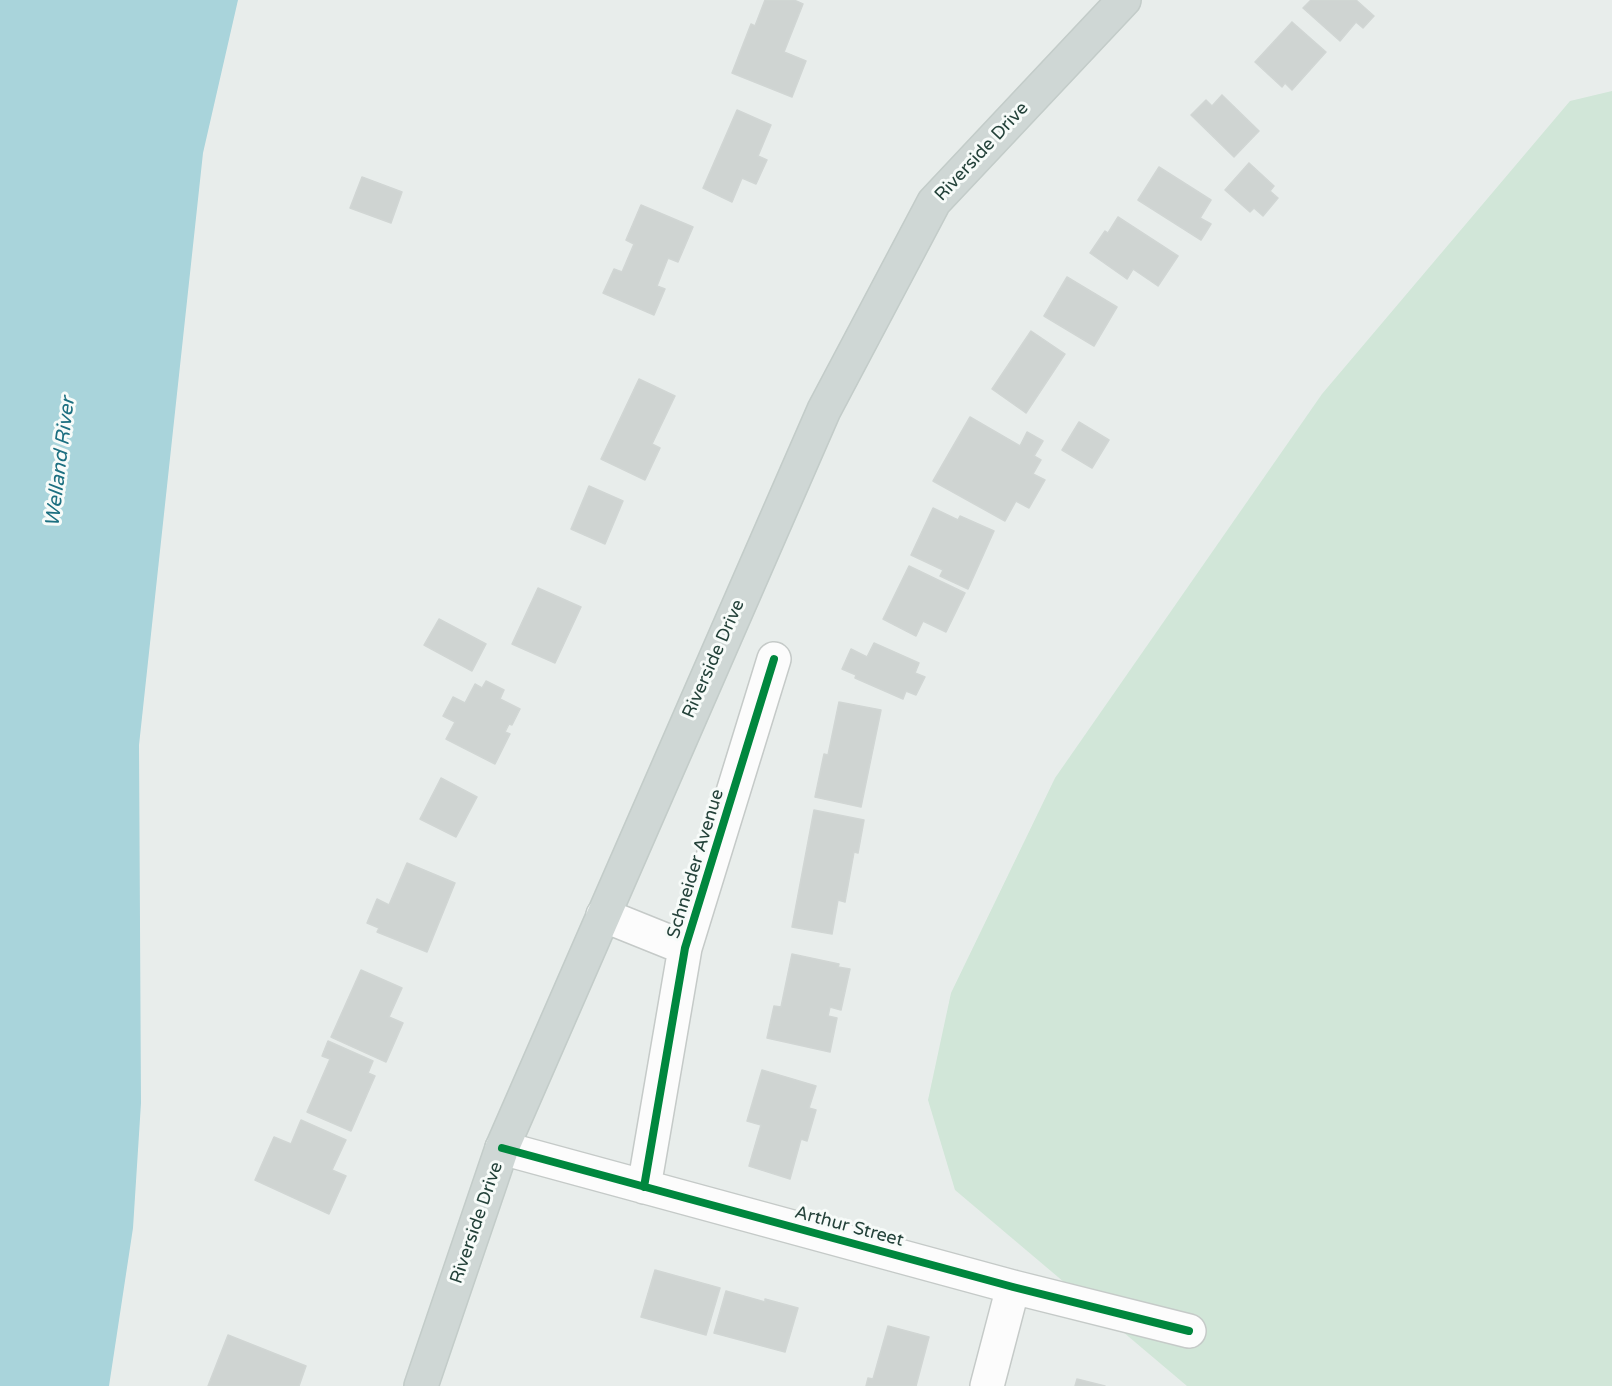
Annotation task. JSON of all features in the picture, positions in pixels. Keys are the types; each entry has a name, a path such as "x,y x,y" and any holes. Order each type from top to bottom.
{"main road":[{"name":"Riverside Drive","path":"421,1386 502,1148 824,410 934,202 1124,0"}],"street":[{"name":"Schneider Avenue","path":"644,1187 685,948 774,660"},
{"path":"603,915 685,948"},
{"name":"Arthur Street","path":"502,1148 1013,1287 1189,1331"},
{"path":"987,1386 1013,1287"}],"green space":[{"path":"1612,91 1612,1386 1187,1386 955,1190 928,1100 951,993 1055,778 1322,394 1570,101"}],"water":[{"name":"Welland River","path":"0,0 238,0 203,153 139,745 141,1103 133,1228 109,1386 0,1386"}],"building":[{"path":"765,0 794,0 803,4 784,52 806,61 792,97 732,73 751,24 755,26"},
{"path":"1311,0 1356,0 1374,16 1363,28 1356,22 1340,41 1303,8"},
{"path":"1292,22 1326,52 1292,90 1285,83 1282,87 1255,62"},
{"path":"1222,95 1259,131 1234,157 1191,115 1206,100 1212,106"},
{"path":"737,110 771,125 758,156 767,160 756,184 742,178 732,202 703,188"},
{"path":"1249,163 1274,186 1270,191 1278,198 1263,216 1254,208 1250,212 1225,190"},
{"path":"1159,167 1211,200 1200,218 1211,224 1201,240 1138,200"},
{"path":"362,177 402,192 391,223 350,208"},
{"path":"641,205 693,227 678,262 668,258 657,286 665,289 654,315 603,293 614,269 622,272 634,244 626,240"},
{"path":"1118,217 1178,256 1158,286 1133,269 1127,279 1090,253 1105,231 1108,233"},
{"path":"1067,277 1117,307 1094,346 1044,316"},
{"path":"1031,331 1065,354 1026,413 992,389"},
{"path":"639,379 675,396 652,444 660,448 645,480 601,459"},
{"path":"970,417 1020,446 1027,432 1043,441 1034,456 1041,460 1033,474 1045,480 1029,508 1016,501 1005,521 933,481"},
{"path":"1079,422 1109,440 1092,468 1062,450"},
{"path":"589,486 623,501 605,544 571,529"},
{"path":"933,508 958,520 960,516 994,531 968,589 940,576 943,570 911,555"},
{"path":"909,566 965,593 946,632 923,621 916,636 883,619"},
{"path":"538,588 581,607 555,663 512,644"},
{"path":"439,619 486,644 472,671 424,645"},
{"path":"874,643 919,663 915,673 925,677 916,695 906,691 903,699 855,678 856,675 842,669 851,649 867,657"},
{"path":"486,681 504,690 500,699 520,709 512,725 509,724 505,732 510,734 495,764 446,739 455,722 443,716 453,697 465,703 475,684 482,688"},
{"path":"839,702 881,710 861,807 815,797 824,754 828,755"},
{"path":"441,778 477,797 456,837 420,819"},
{"path":"814,810 864,820 858,853 854,852 845,902 838,900 832,934 792,927"},
{"path":"407,863 455,883 427,952 377,932 379,928 367,923 377,899 389,905"},
{"path":"792,954 839,964 838,967 850,969 841,1010 830,1007 828,1016 837,1018 830,1052 767,1038 774,1006 781,1007"},
{"path":"361,970 402,988 389,1017 403,1023 386,1062 331,1037"},
{"path":"328,1041 373,1061 368,1073 375,1076 351,1131 307,1112 330,1059 322,1056"},
{"path":"762,1070 816,1086 809,1108 816,1110 807,1141 801,1139 790,1179 749,1166 761,1125 747,1121"},
{"path":"301,1120 346,1140 332,1170 346,1176 329,1214 255,1180 274,1137 291,1144"},
{"path":"655,1270 720,1288 706,1335 641,1317"},
{"path":"726,1291 798,1308 785,1352 714,1333"},
{"path":"888,1326 929,1337 916,1386 866,1386 868,1378 873,1379"},
{"path":"228,1335 306,1366 299,1386 208,1386"},
{"path":"1077,1379 1105,1386 1075,1386"}],"cycle path":[{"path":"644,1187 685,948 774,659"},
{"path":"502,1148 1013,1287 1189,1331"}]}
